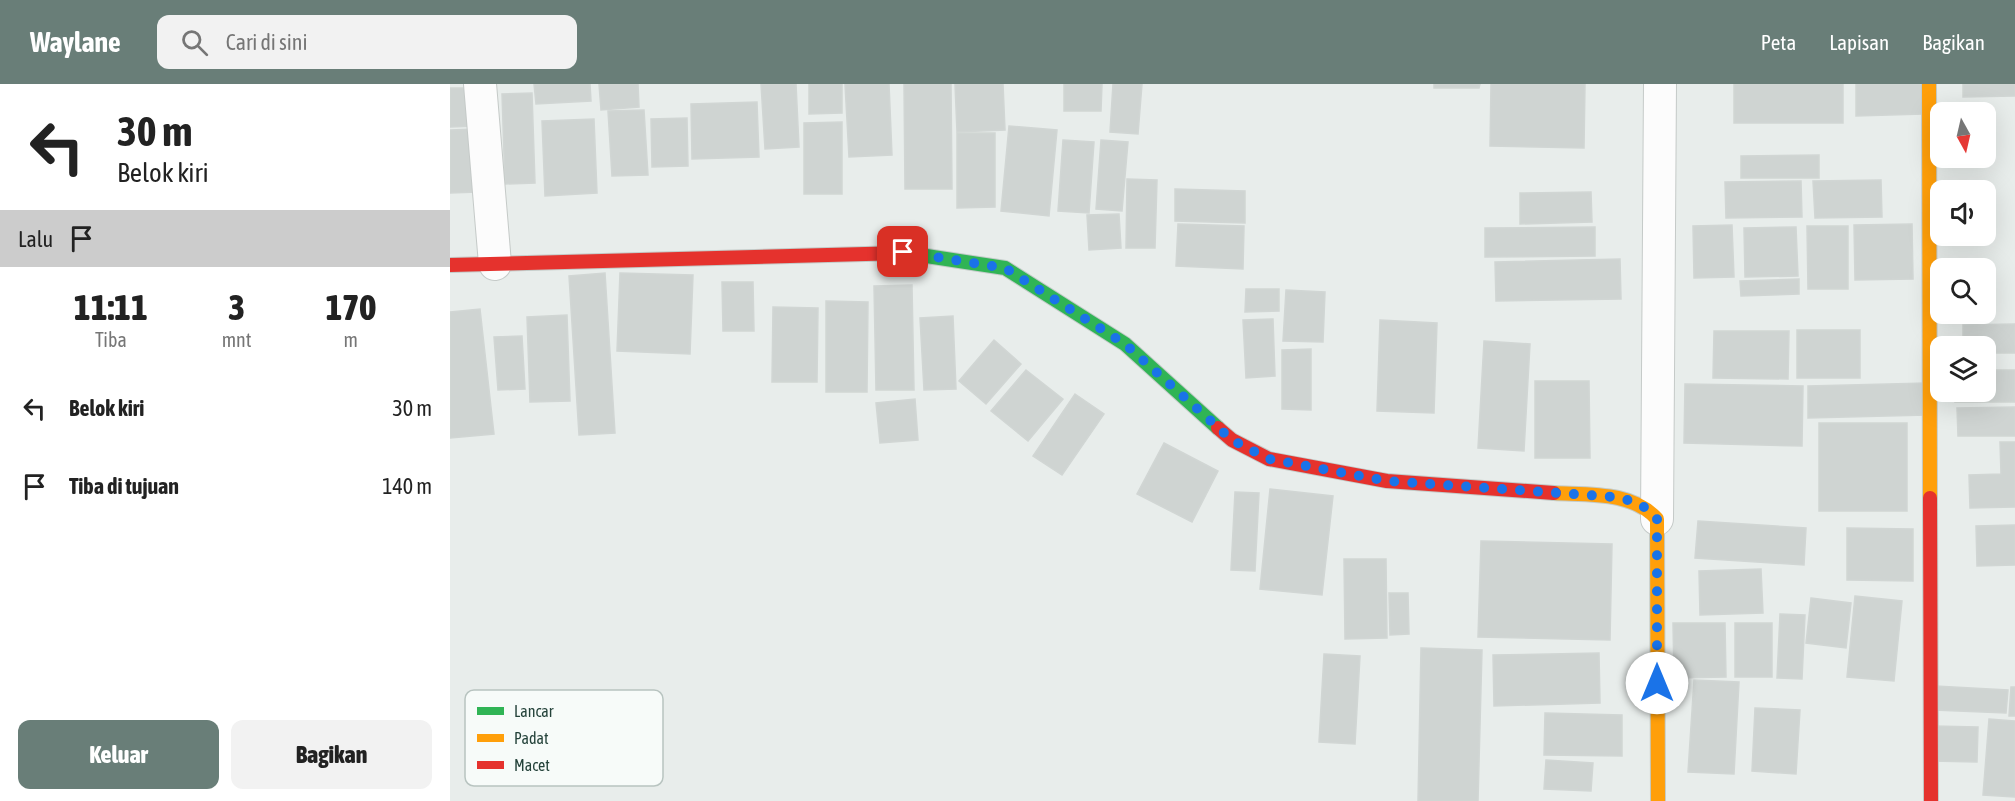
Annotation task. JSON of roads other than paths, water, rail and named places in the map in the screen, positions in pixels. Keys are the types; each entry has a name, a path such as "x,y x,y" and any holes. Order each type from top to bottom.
{"street":[{"path":"480,84 495,264"},
{"path":"1658,801 1660,84"},
{"path":"1929,84 1930,801"},
{"path":"450,265 903,252 1005,268 1125,344 1232,440 1269,459 1387,481 1615,497 1635,501 1648,508 1657,519"}]}
